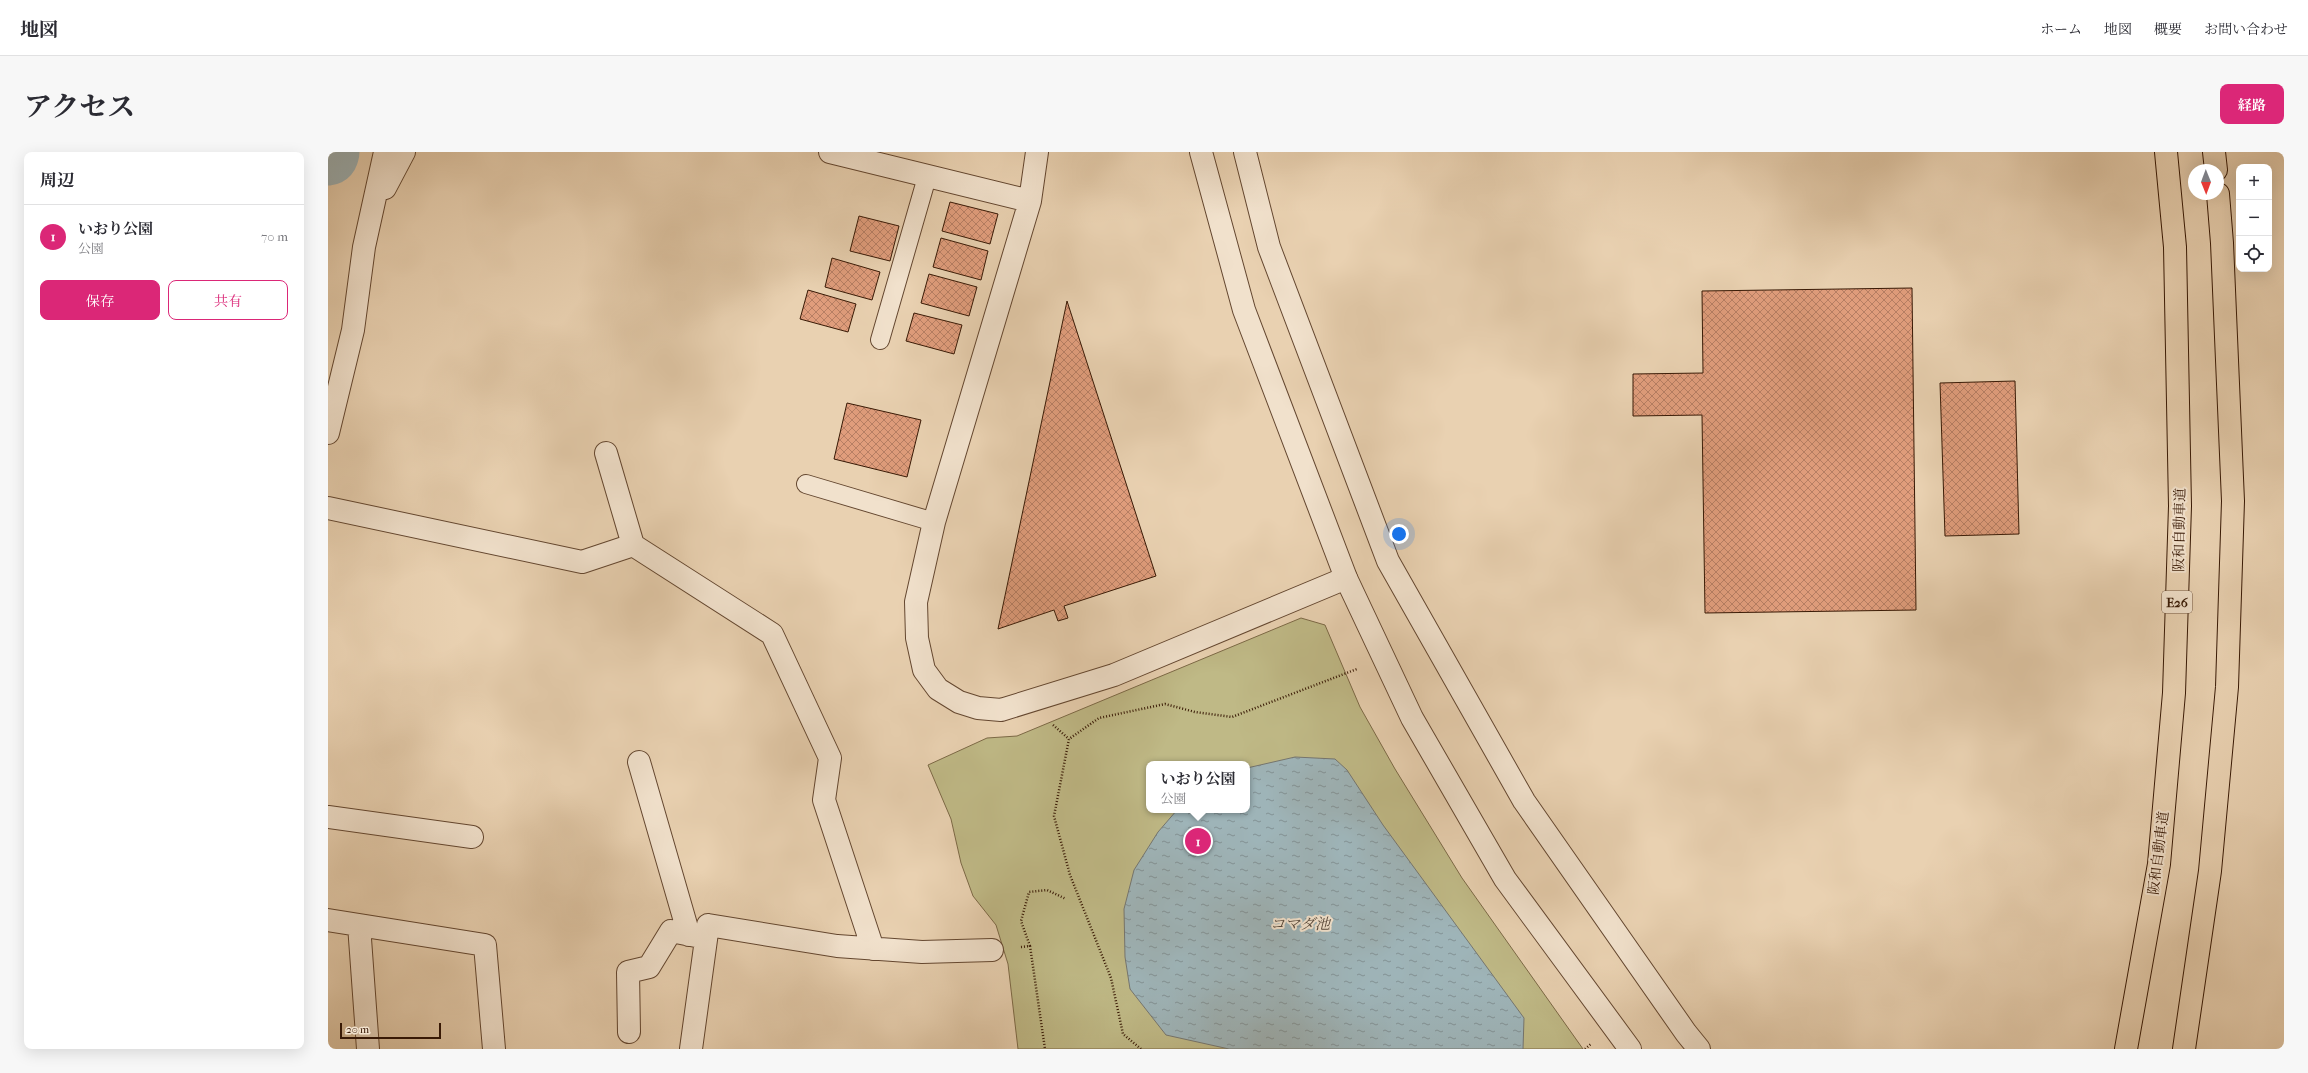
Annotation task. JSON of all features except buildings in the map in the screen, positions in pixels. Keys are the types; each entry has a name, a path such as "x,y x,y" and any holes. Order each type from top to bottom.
{"highway":[{"name":"阪和自動車道","path":"2126,1049 2159,864 2174,693 2180,498 2175,247 2166,152"},
{"path":"2214,152 2215,164"},
{"path":"2184,1049 2210,871 2227,687 2234,501 2222,242 2218,200"}],"street":[{"path":"328,433 353,330 364,247 385,152"},
{"path":"372,212 404,152"},
{"path":"830,152 926,177 1030,201"},
{"path":"1037,152 1030,201 934,522 916,602 917,638 924,670 938,689 960,702 978,708 1001,710 1114,675 1346,578"},
{"path":"1201,152 1244,310 1346,578 1412,718 1505,879 1630,1049"},
{"path":"1246,152 1269,247 1388,561 1524,801 1686,1033 1699,1049"},
{"path":"606,453 633,546 772,634 830,758 824,800 873,949"},
{"path":"328,508 582,562 633,546"},
{"path":"639,762 698,936 691,1049"},
{"path":"328,817 472,837"},
{"path":"328,920 485,945 494,1049"},
{"path":"359,925 368,1049"},
{"path":"698,936 708,925 837,946 922,952 992,950"},
{"path":"629,1032 628,972 649,967 671,931 698,936"}],"lane":[{"path":"880,340 926,177"},
{"path":"806,484 934,522"}],"path":[{"path":"1141,1049 1123,1034 1111,978 1070,875 1054,816 1069,739 1099,718 1165,704 1195,712 1232,717 1357,669"},
{"path":"1045,1049 1030,946 1021,921 1028,892 1047,890 1066,899"},
{"path":"992,950 1030,946"},
{"path":"1585,1049 1592,1044"}],"shaded area":[{"path":"1301,618 1325,625 1360,707 1395,769 1462,878 1583,1049 1018,1049 1008,964 996,925 973,896 961,863 951,819 928,765 987,738 1017,736"}],"water":[{"name":"コマダ池","path":"1295,757 1335,759 1347,770 1383,825 1524,1018 1523,1049 1229,1049 1166,1035 1130,989 1125,957 1124,909 1134,870 1158,832 1174,813 1250,813 1250,767"}],"place":[{"name":"いおり公園","path":"1198,841"}]}
